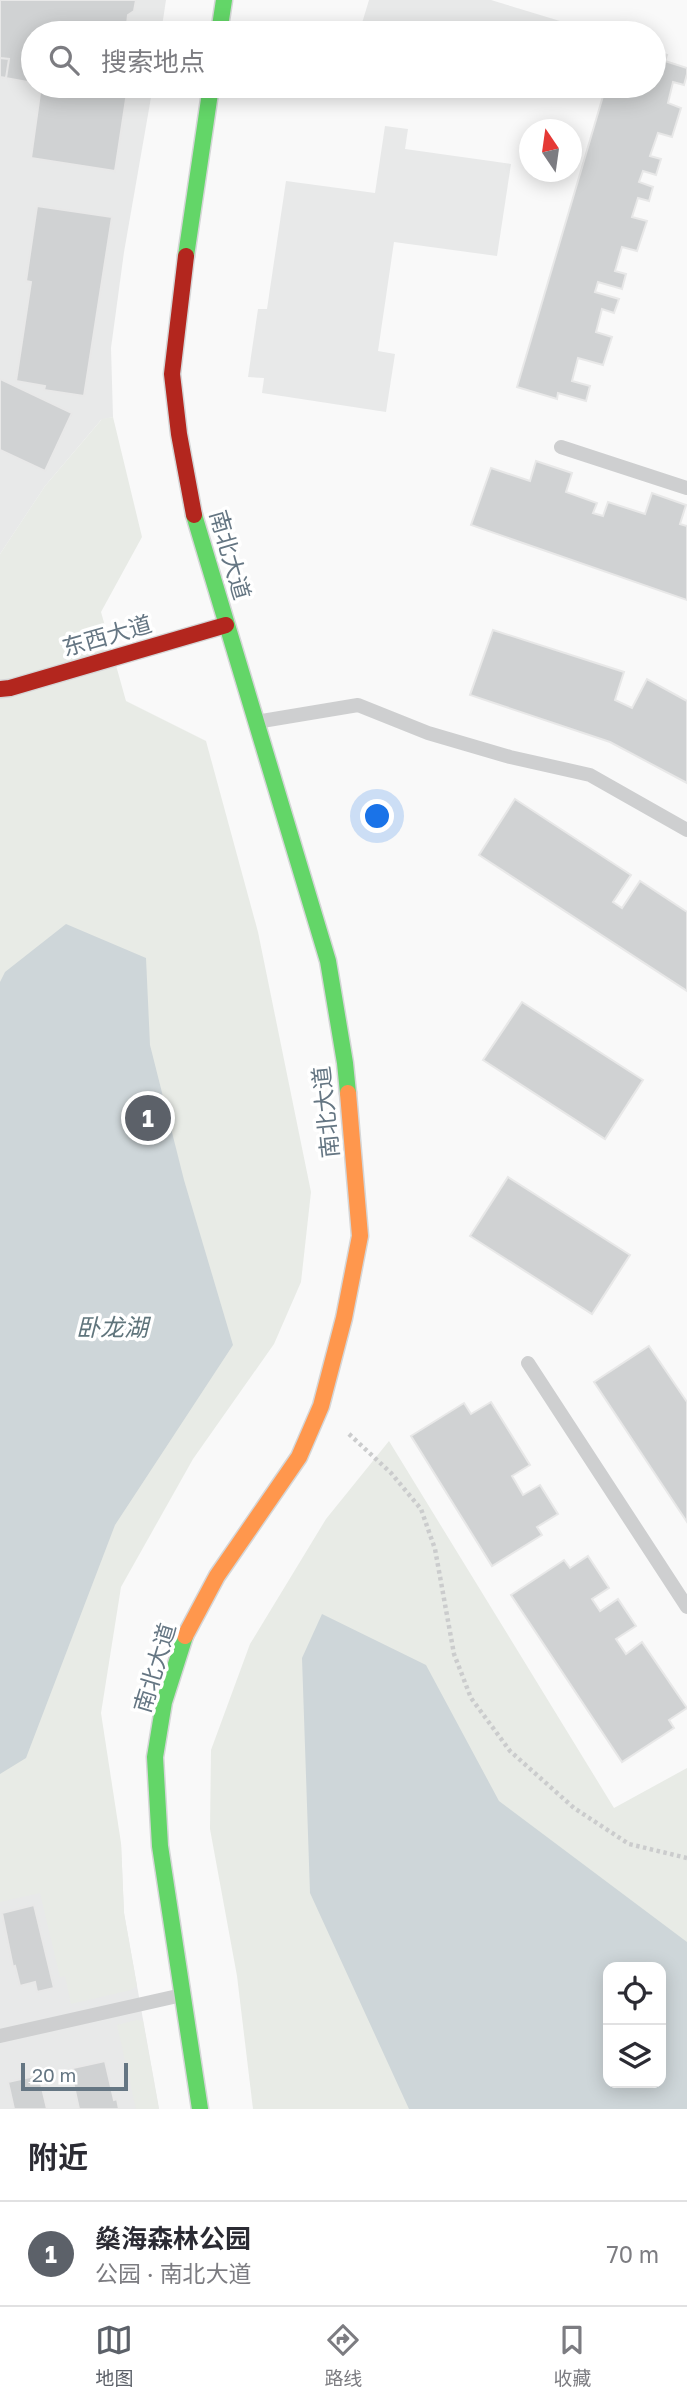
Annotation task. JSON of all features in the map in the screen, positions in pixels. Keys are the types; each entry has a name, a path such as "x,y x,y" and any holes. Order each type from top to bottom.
{"street":[{"path":"221,21 224,0"},
{"name":"南北大道","path":"200,2109 160,1846 155,1757 164,1702 184,1638 200,1607 217,1577 299,1457 321,1406 344,1318 360,1236 346,1077 328,961 191,506 172,374 179,301 209,98"},
{"name":"东西大道","path":"0,689 226,625"}],"lane":[{"path":"561,447 687,488"},
{"path":"254,722 358,705 428,733 510,757 590,775 687,830"},
{"path":"528,1363 687,1607"},
{"path":"0,2036 182,1995"}],"path":[{"path":"321,1406 391,1473 421,1509 435,1549 454,1654 471,1698 510,1751 574,1808 629,1844 687,1858"}],"shaded area":[{"path":"0,0 166,0 163,21 21,21 21,98 151,98 124,252 111,348 113,417 101,420 45,486 0,554"},
{"path":"369,0 491,0 560,21 363,21"},
{"path":"385,126 408,129 405,149 511,164 497,256 394,242 378,351 395,354 386,412 262,393 264,378 248,377 258,309 267,309 286,181 375,193"},
{"path":"113,417 142,537 101,612 126,701 206,741 258,932 311,1192 301,1282 274,1344 193,1459 121,1587 101,1713 121,1843 124,1913 137,1986 131,1990 71,2004 65,1976 60,1977 40,1893 0,1902 0,554 45,486 102,419"},
{"path":"389,1441 614,1808 687,1768 687,2109 253,2109 237,1976 210,1829 211,1750 250,1644 326,1519"},
{"path":"0,1824 121,1843 124,1913 159,2109 0,2109"},
{"path":"143,2021 159,2109 136,2109 117,2025"}],"water":[{"name":"卧龙湖","path":"66,924 146,958 150,1045 184,1180 233,1345 115,1525 26,1758 0,1774 0,982 5,972"},
{"path":"322,1614 426,1665 499,1801 687,1942 687,2109 409,2109 310,1893 302,1658"}],"building":[{"path":"0,0 136,0 134,11 128,15 127,21 21,21 21,81 0,77"},
{"path":"0,58 9,59 6,78 0,77"},
{"path":"666,61 687,68 684,85 673,82 668,103 681,108 672,137 658,133 650,156 661,159 656,175 643,171 639,182 653,187 649,201 638,198 632,217 647,221 637,251 622,247 615,271 626,274 622,289 598,282 595,292 619,299 614,313 602,309 596,332 612,337 603,365 578,358 572,381 590,386 586,401 558,393 557,399 517,387 578,182 582,182 582,167 602,98 666,98"},
{"path":"39,98 126,98 115,171 31,158"},
{"path":"37,206 112,217 84,396 44,390 45,386 16,381 31,282 26,281"},
{"path":"0,379 72,413 45,471 0,450"},
{"path":"536,461 572,473 566,492 597,503 593,513 603,516 608,502 645,514 652,493 686,505 680,524 687,526 687,600 471,525 491,468 530,481"},
{"path":"493,630 624,672 615,700 632,708 647,679 687,701 687,783 610,742 470,695"},
{"path":"515,799 631,875 613,902 622,908 640,881 687,912 687,991 479,855"},
{"path":"522,1002 643,1080 605,1139 483,1060"},
{"path":"508,1177 630,1255 592,1314 470,1236"},
{"path":"649,1346 687,1402 687,1522 594,1382"},
{"path":"491,1402 530,1465 512,1476 523,1495 540,1485 558,1514 537,1527 542,1535 492,1566 411,1436 464,1403 471,1414"},
{"path":"588,1556 609,1588 592,1599 600,1611 618,1599 636,1626 616,1639 626,1654 642,1642 687,1708 669,1720 674,1728 622,1762 511,1595 564,1560 570,1568"},
{"path":"34,1905 54,1988 37,1992 35,1982 20,1986 15,1966 13,1967 2,1913"},
{"path":"105,2061 114,2100 117,2099 119,2109 79,2109 72,2077 75,2076 73,2068"},
{"path":"39,2075 47,2109 14,2109 8,2082"}],"traffic: fast":[{"path":"221,21 224,0"},
{"path":"186,256 209,98"},
{"path":"194,515 328,961 348,1093"},
{"path":"185,1636 164,1702 155,1757 160,1846 200,2109"}],"traffic: slow":[{"path":"185,1636 217,1576 299,1457 321,1406 344,1318 360,1236 348,1093"}],"traffic: jam":[{"path":"186,256 172,374 179,434 194,515"},
{"path":"0,689 226,625"}],"place":[{"name":"燊海森林公园","path":"148,1118"}]}
